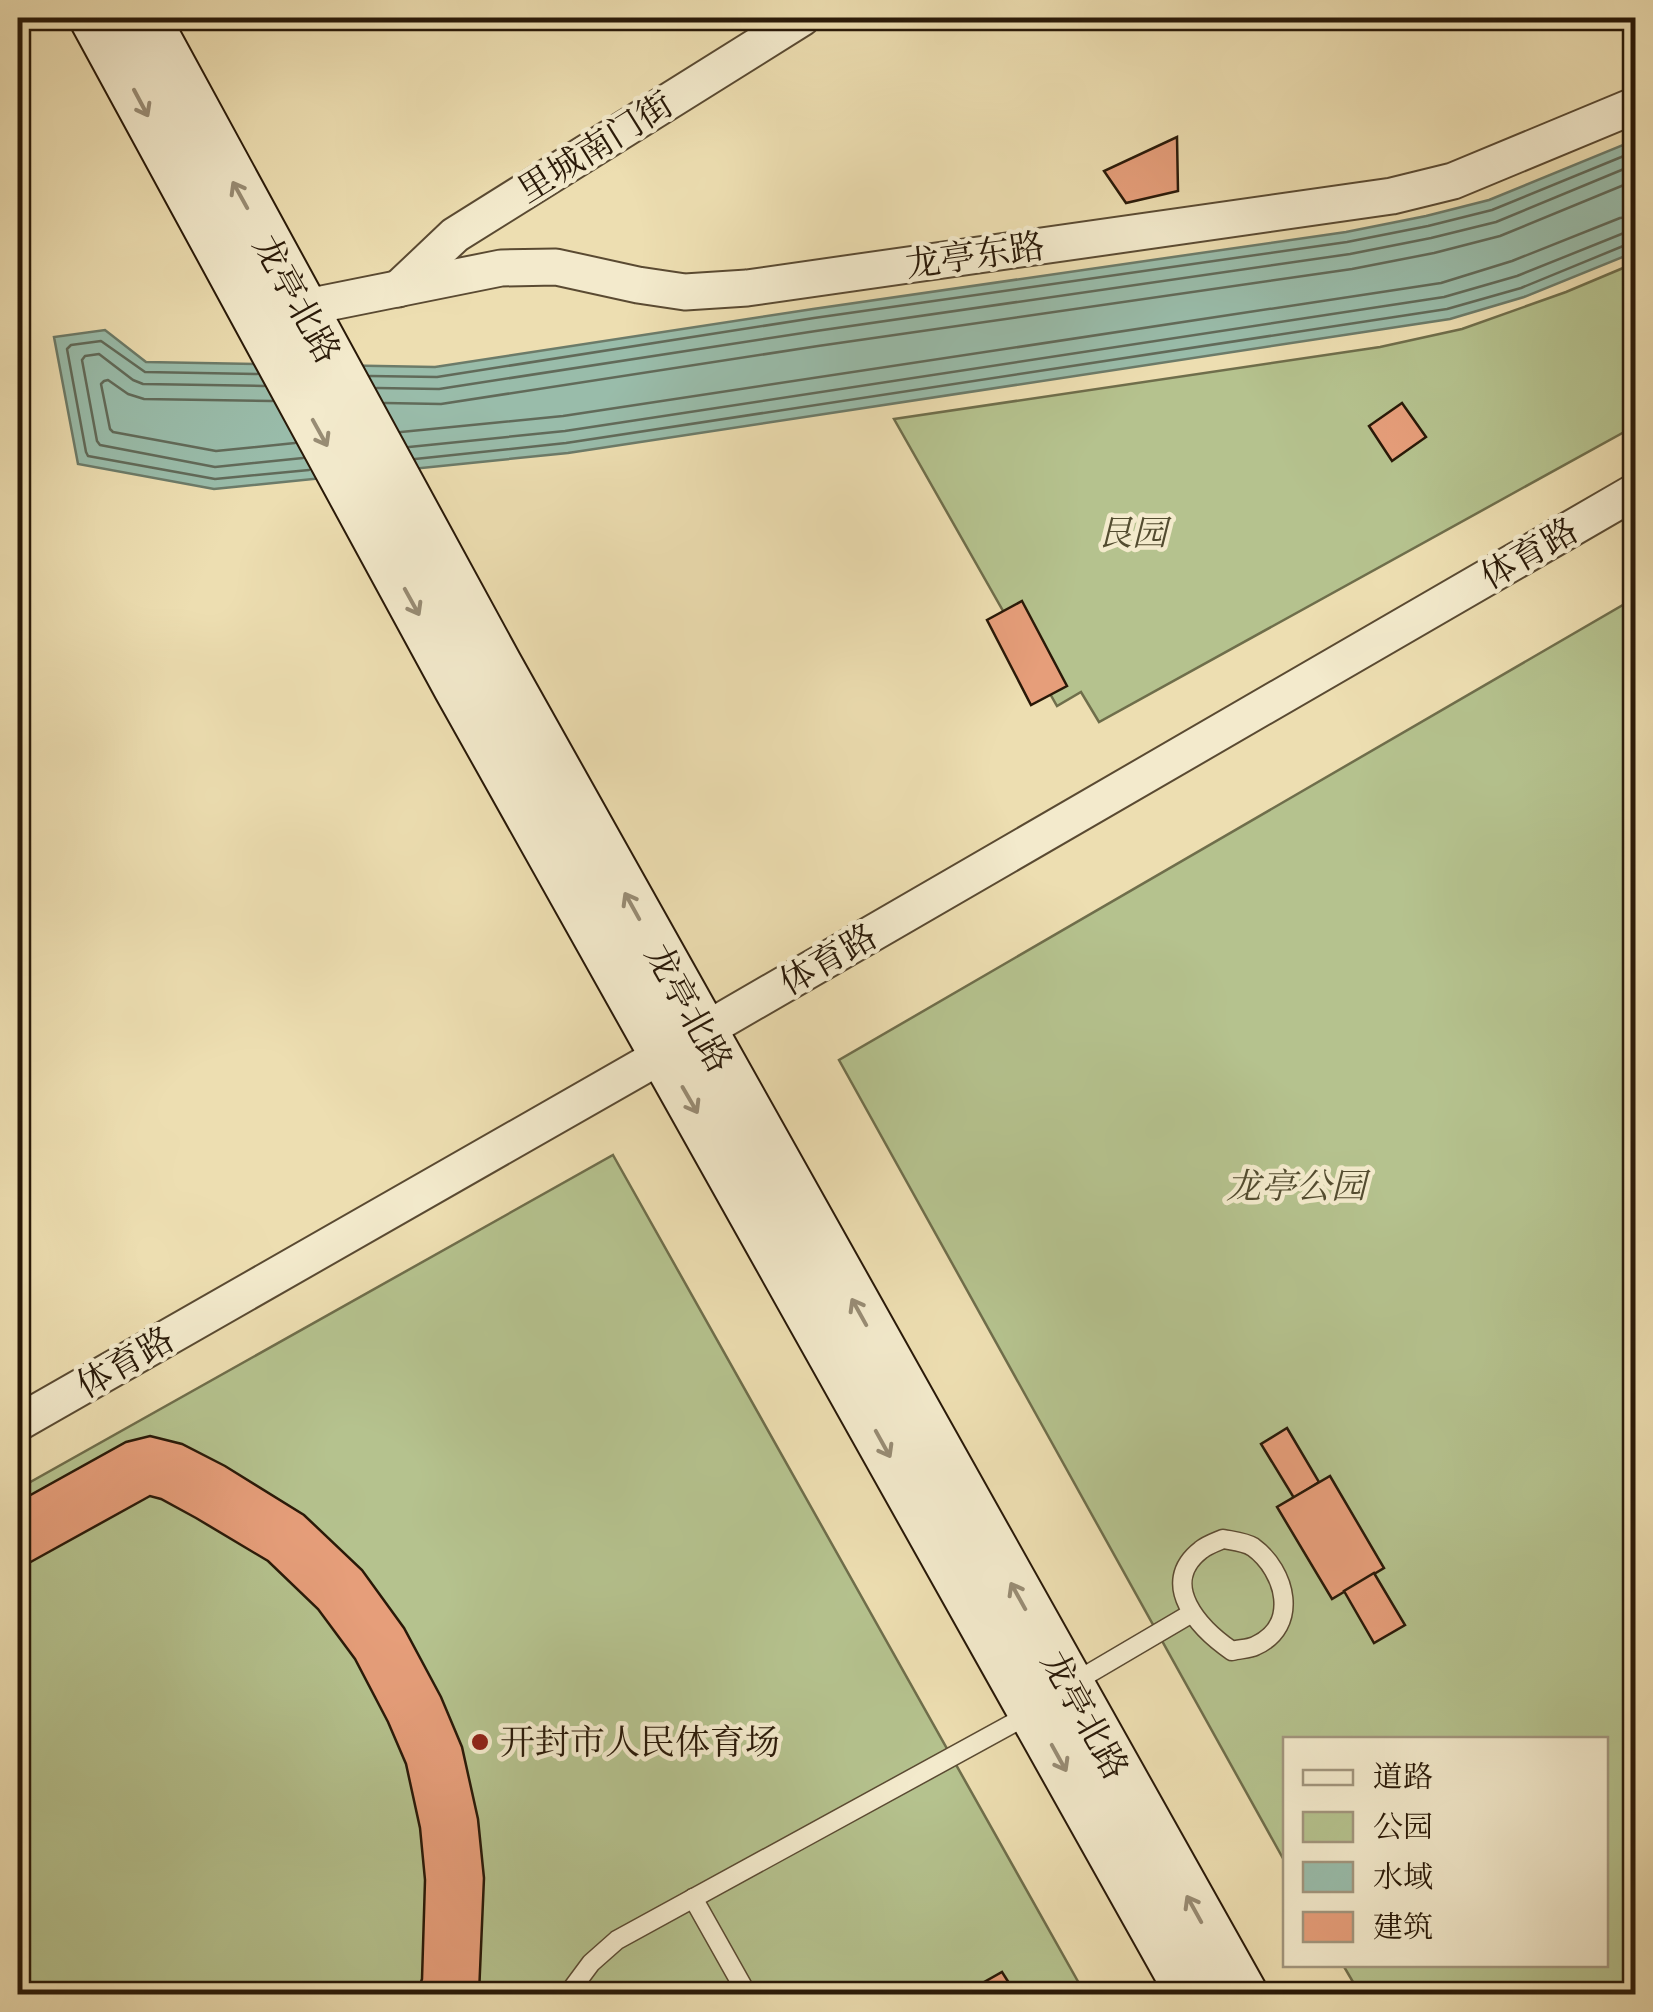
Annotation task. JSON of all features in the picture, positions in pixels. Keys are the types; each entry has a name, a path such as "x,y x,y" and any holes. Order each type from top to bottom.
{"main road":[{"name":"龙亭北路","path":"95,18 299,333"},
{"name":"龙亭北路","path":"144,18 386,509 1051,1699 1242,1994"},
{"name":"龙亭北路","path":"1051,1699 1192,1994"}],"street":[{"name":"里城南门街","path":"398,290 455,235 802,18"},
{"name":"龙亭东路","path":"299,333 398,290 502,268 556,267 684,292 747,288 1392,196 1454,181 1636,105"},
{"name":"体育路","path":"18,1423 1636,491"}],"lane":[{"path":"1223,1539 1250,1545 1273,1566 1284,1595 1284,1613 1276,1630 1257,1646 1232,1651 1210,1635 1192,1613 1181,1590 1186,1567 1201,1550 1223,1539"},
{"path":"568,1994 616,1940 1051,1699 1192,1613"},
{"path":"693,1898 747,1994"}],"green space":[{"name":"艮园","path":"1635,263 1635,426 1099,722 1081,692 1057,706 894,419 1380,347 1462,329"},
{"name":"龙亭公园","path":"1635,598 1635,1994 1360,1994 1344,1967 1608,1967 1608,1737 1283,1737 1283,1858 839,1060"},
{"name":"开封市人民体育场","path":"613,1155 1085,1994 18,1994 18,1489"}],"water":[{"path":"1635,140 1635,252 1524,297 1450,319 568,453 214,489 78,464 54,337 105,330 146,362 435,367 1346,232 1489,200"}],"building":[{"path":"1177,137 1178,191 1126,203 1104,171"},
{"path":"1402,403 1426,437 1392,461 1369,426"},
{"path":"1022,601 1067,686 1031,705 987,620"},
{"path":"1287,1428 1319,1482 1294,1498 1261,1444"},
{"path":"150,1436 182,1444 225,1466 304,1515 362,1570 404,1628 441,1697 462,1747 478,1819 484,1878 479,1994 417,1994 422,1979 425,1880 420,1828 406,1764 355,1659 318,1609 268,1561 150,1496 18,1569 18,1502 126,1442"},
{"path":"1330,1476 1384,1568 1332,1599 1277,1507"},
{"path":"1374,1573 1405,1625 1374,1643 1344,1591"},
{"path":"1002,1972 1016,1994 963,1994"}],"place":[{"name":"开封市人民体育场","path":"480,1742"}]}
